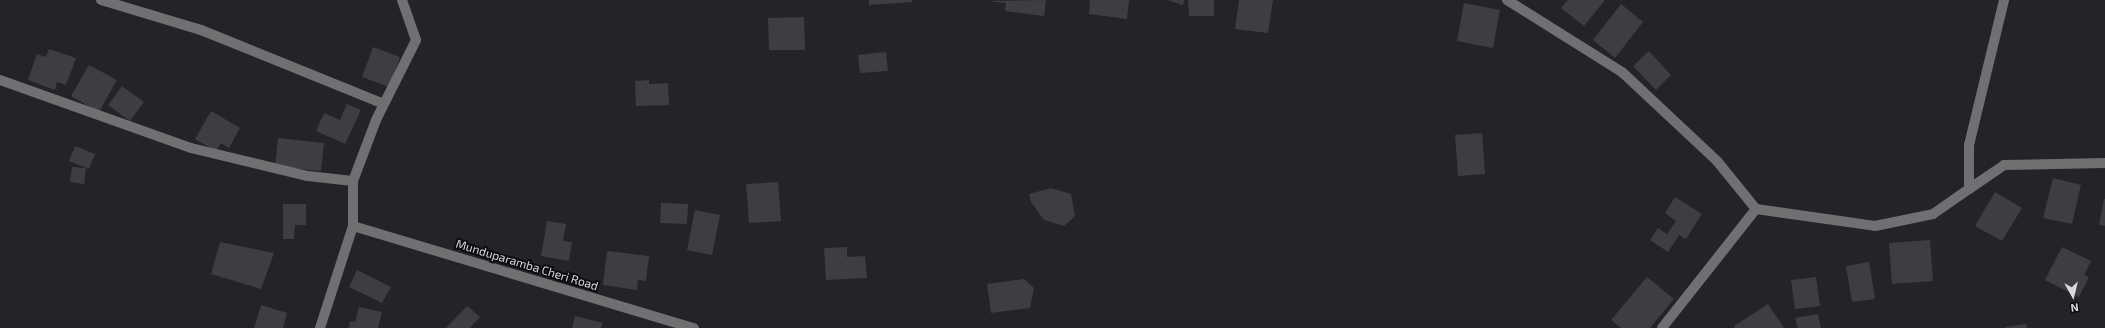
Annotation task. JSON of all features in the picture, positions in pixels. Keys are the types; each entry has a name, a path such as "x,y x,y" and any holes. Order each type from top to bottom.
{"street":[{"path":"101,0 201,30 384,104"},
{"path":"320,328 353,226 353,180 384,104 416,40 402,0"},
{"path":"1507,0 1622,72 1717,161 1756,209 1876,226 1933,214 2004,165 2105,162"},
{"path":"1969,189 1969,145 2004,0"},
{"path":"0,80 191,148 308,176 353,180"},
{"path":"1662,328 1756,209"},
{"name":"Munduparamba Cheri Road","path":"353,226 694,328"}],"building":[{"path":"869,0 912,0 913,2 869,5"},
{"path":"1046,0 1044,16 1005,11 1006,3 987,1"},
{"path":"1090,0 1129,0 1127,19 1089,14"},
{"path":"1167,0 1184,0 1183,5"},
{"path":"1188,0 1214,0 1214,16 1189,16"},
{"path":"1239,0 1273,0 1268,33 1235,29"},
{"path":"1568,0 1605,0 1584,26 1561,8"},
{"path":"1464,3 1500,10 1493,48 1457,41"},
{"path":"1621,4 1643,22 1615,58 1593,40"},
{"path":"804,17 805,50 769,50 768,18"},
{"path":"373,47 400,57 389,87 362,77"},
{"path":"49,49 76,58 66,85 57,82 55,90 28,80 37,54 46,57"},
{"path":"1649,51 1671,75 1656,90 1633,66"},
{"path":"886,52 888,71 860,73 858,55"},
{"path":"89,65 117,80 99,112 71,96"},
{"path":"649,80 649,84 668,83 669,105 636,106 635,81"},
{"path":"122,86 144,102 130,121 108,105"},
{"path":"347,104 361,110 345,144 316,131 324,113 340,120"},
{"path":"211,111 240,128 229,148 221,143 216,151 195,139"},
{"path":"1482,133 1485,174 1458,176 1455,135"},
{"path":"278,138 324,143 321,171 275,167"},
{"path":"75,146 95,154 89,169 69,161"},
{"path":"72,167 86,168 84,184 70,182"},
{"path":"2053,178 2081,185 2072,224 2043,218"},
{"path":"778,182 781,221 749,223 746,184"},
{"path":"1051,188 1071,194 1075,216 1064,226 1044,220 1031,202 1029,194"},
{"path":"1995,192 2022,208 2002,241 1975,226"},
{"path":"1675,197 1702,214 1686,239 1679,235 1668,252 1650,240 1658,228 1667,234 1676,221 1665,213"},
{"path":"2105,199 2105,226 2099,225"},
{"path":"661,203 688,204 687,224 660,223"},
{"path":"283,204 306,204 306,225 295,225 294,239 283,239"},
{"path":"695,210 720,215 712,255 687,250"},
{"path":"547,221 566,224 563,241 572,242 569,261 541,256"},
{"path":"1930,240 1933,281 1892,284 1889,243"},
{"path":"220,242 274,253 261,289 211,274"},
{"path":"847,247 847,257 865,256 867,278 826,280 824,248"},
{"path":"2062,247 2091,261 2084,275 2089,277 2079,297 2045,280"},
{"path":"607,251 649,256 646,281 638,280 637,290 603,285"},
{"path":"1869,262 1875,299 1852,302 1846,266"},
{"path":"357,270 391,287 382,303 349,287"},
{"path":"1647,277 1674,299 1650,328 1621,328 1611,320"},
{"path":"1816,277 1820,306 1795,309 1791,280"},
{"path":"1024,279 1034,288 1030,308 991,313 987,284"},
{"path":"1768,304 1784,328 1735,328 1734,326"},
{"path":"261,305 287,313 283,328 254,328"},
{"path":"467,306 480,317 470,328 446,328"},
{"path":"359,307 382,312 378,328 349,328 350,321 355,322"},
{"path":"1818,314 1821,328 1798,328 1795,318"},
{"path":"575,316 603,323 601,328 572,328"},
{"path":"2026,324 2027,328 2005,328 2005,327"}]}
